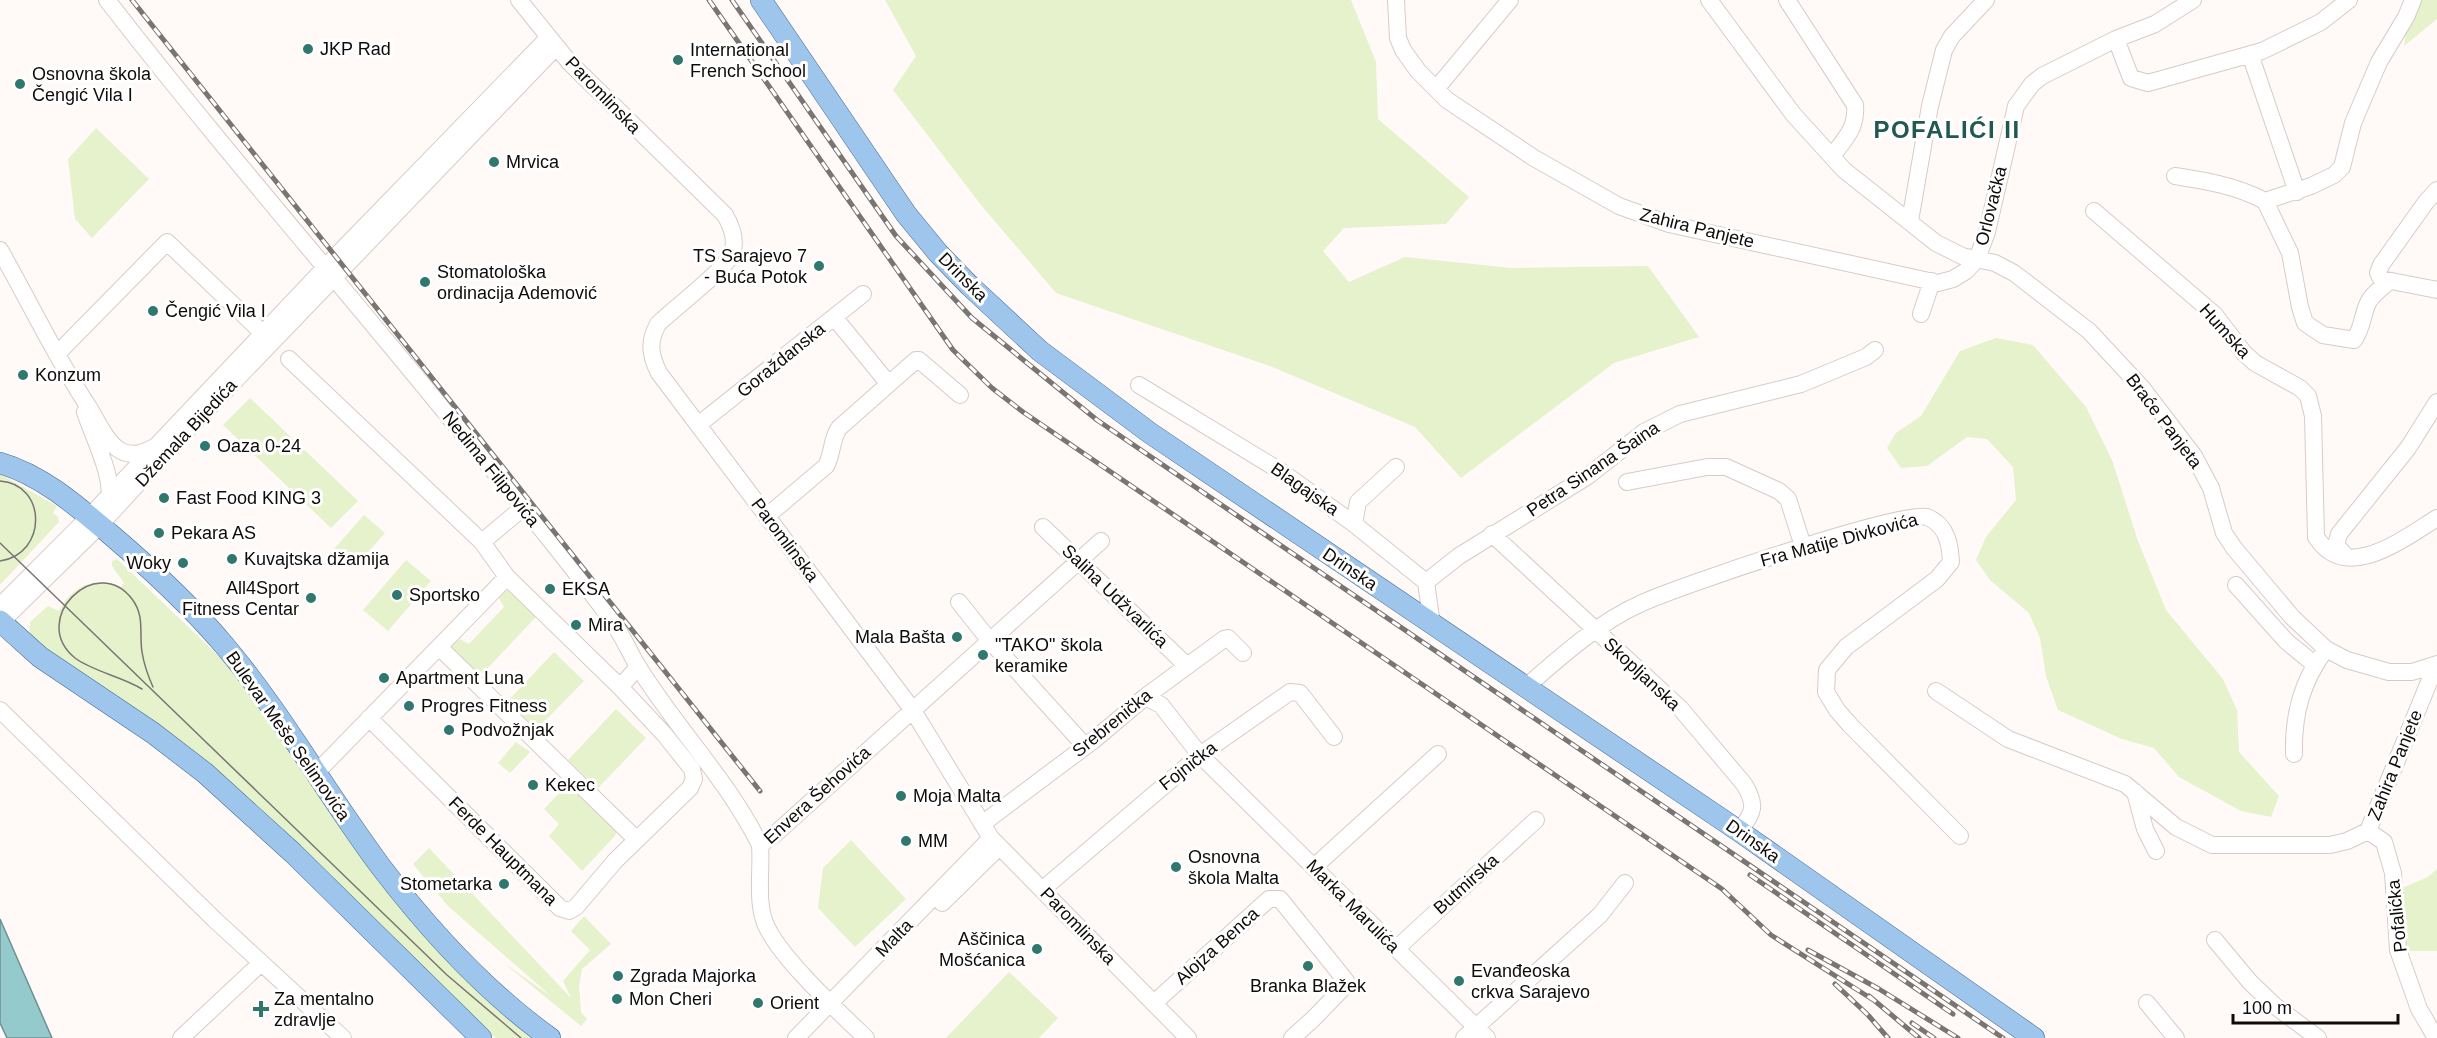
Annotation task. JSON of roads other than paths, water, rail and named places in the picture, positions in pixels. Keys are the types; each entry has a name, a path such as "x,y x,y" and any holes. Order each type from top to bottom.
{"main road":[{"name":"Drinska","path":"761,0 906,214 938,253 970,286 1040,351 1150,433 1739,831 2034,1038"},
{"name":"Bulevar Meše Selimovića","path":"0,463 34,478 95,521 143,563 224,645 264,698 381,867 420,914 497,994 550,1038"},
{"path":"0,622 40,657 153,733 205,773 293,853 481,1038"}],"street":[{"name":"Nedima Filipovića","path":"108,0 280,214 558,551 612,621 638,667 748,820 760,844"},
{"name":"Paromlinska","path":"519,0 552,43 667,160 725,215 731,226 734,238 731,256 658,324 651,335 650,347 653,361 698,425 912,709 991,836 1188,1038"},
{"name":"Zahira Panjete","path":"1396,0 1398,38 1403,50 1447,100 1534,158 1619,206 1669,224 1938,283 1953,279 1966,271 1977,259"},
{"path":"1436,89 1509,0"},
{"name":"Orlovačka","path":"1709,0 1792,114 1844,170 1936,243 1950,251 1977,259 1987,232 2010,124 2021,97 2042,76 2116,39 2155,24 2193,0"},
{"path":"1787,0 1855,105 1856,118 1852,130 1832,156"},
{"path":"1910,221 1930,106 1944,50 1952,36 1986,0"},
{"path":"2116,39 2131,78 2148,83 2166,80 2262,51 2321,22 2349,0"},
{"path":"2265,201 2297,192 2334,175 2342,167 2353,123 2374,72 2406,17 2413,0"},
{"name":"Paromlinska","path":"330,272 552,43"},
{"path":"2250,54 2297,192"},
{"path":"2175,176 2224,185 2249,192 2265,201 2290,253 2305,322 2323,334 2342,340 2354,340 2361,331 2367,304 2374,294 2390,281"},
{"path":"2437,190 2381,264 2378,273 2381,279 2437,290"},
{"name":"Humska","path":"2094,211 2214,314 2244,353 2255,363 2292,383 2308,396 2313,416 2316,537 2330,553 2345,555"},
{"path":"57,354 167,242 268,338"},
{"name":"Džemala Bijedića","path":"0,250 5,274 113,445 123,452 138,454 155,446"},
{"name":"Braće Panjeta","path":"1977,259 1995,263 2035,288 2089,331 2135,381 2194,456 2211,488 2224,533 2234,548 2292,617 2326,649"},
{"name":"Džemala Bijedića","path":"0,606 95,521 176,442 330,272"},
{"path":"1921,314 1932,281"},
{"name":"Goraždanska","path":"698,425 863,294"},
{"path":"834,317 888,383"},
{"name":"Džemala Bijedića","path":"0,622 95,521 111,495 155,446 268,338"},
{"name":"Petra Sinana Šaina","path":"1425,582 1492,534 1588,476 1644,432 1663,421 1680,414 1801,384 1866,357 1875,350"},
{"path":"290,358 482,542 507,577 620,687 664,734 692,769 720,781"},
{"path":"767,516 826,466 833,436 888,383 919,360 960,395"},
{"name":"Blagajska","path":"1139,385 1264,459 1354,524 1425,582"},
{"name":"Džemala Bijedića","path":"79,393 107,474 111,495"},
{"path":"2437,402 2408,448 2339,534 2336,545 2352,559 2383,550 2437,519"},
{"path":"1627,482 1707,466 1726,467 1779,491 1788,499 1803,546"},
{"path":"1354,524 1358,502 1395,467"},
{"name":"Nedima Filipovića","path":"482,542 519,511"},
{"name":"Fra Matije Divkovića","path":"1526,687 1595,631 1638,604 1803,546 1905,519 1926,516 1941,526 1950,545 1951,562 1937,579 1846,647 1827,670 1826,692 1850,725 1960,836"},
{"name":"Saliha Udžvarlića","path":"1043,527 1186,665"},
{"name":"Skopljanska","path":"1492,534 1680,708 1744,784 1752,796 1753,807 1750,817 1739,831"},
{"name":"Envera Šehovića","path":"866,1038 798,969 771,935 764,921 760,890 760,844 775,834 1101,541"},
{"path":"316,772 507,577"},
{"path":"1425,582 1432,625"},
{"path":"2236,585 2286,641 2314,664"},
{"path":"959,602 990,641 1085,746"},
{"name":"Srebrenička","path":"991,836 1085,746 1186,665 1228,638 1242,653"},
{"path":"439,647 636,839"},
{"path":"2294,753 2294,727 2300,694 2314,664 2326,649"},
{"name":"Zahira Panjete","path":"2326,649 2348,660 2389,672 2412,672 2436,664 2433,685 2405,736 2368,831"},
{"path":"620,687 638,667"},
{"name":"Fojnička","path":"1043,889 1200,755 1294,691 1300,693 1334,737"},
{"path":"1936,692 2008,739 2126,784 2176,827 2212,845 2330,845 2347,841 2368,831"},
{"name":"Marka Marulića","path":"1145,697 1161,705 1200,755 1396,949 1475,1034"},
{"path":"0,710 261,963 343,1038"},
{"name":"Ferde Hauptmana","path":"369,718 560,908 569,911 576,907 636,839 690,788 694,779 692,769"},
{"path":"1314,867 1438,754"},
{"path":"2135,791 2145,829 2156,851"},
{"name":"Butmirska","path":"1396,949 1536,820"},
{"name":"Pofalićka","path":"2368,831 2384,842 2393,873 2398,950 2419,1009 2436,1038"},
{"name":"Malta","path":"796,1038 834,1006 991,836"},
{"path":"1475,1034 1600,915 1624,883"},
{"name":"Alojza Benca","path":"1154,1003 1269,899 1280,899 1345,977 1344,987 1314,1019 1292,1038"},
{"path":"2215,940 2258,990 2275,1006 2318,1038"},
{"path":"181,1038 261,963"},
{"path":"2146,1003 2176,1038"},
{"name":"Malta","path":"812,1038 834,1006"}],"water":[{"path":"0,919 52,1038 7,1038 0,1023"}],"tram line":[{"path":"0,481 15,485 27,494 36,520 27,546 16,556 0,561"},
{"path":"0,543 447,975 521,1038"},
{"path":"142,689 82,663 62,643 59,626 63,610 72,597 86,587 101,583 117,586 132,599 139,612 143,656 153,687"}],"railway":[{"path":"132,0 760,791"},
{"path":"709,0 953,350 992,388 1023,412 1722,889 1771,935 1875,1001"},
{"path":"732,0 896,236 972,318 1097,420 2003,1038"},
{"path":"1750,875 1953,1014"},
{"path":"1808,950 1879,989 1958,1038"},
{"path":"1835,984 1868,1015 1888,1038"},
{"path":"1869,996 1919,1038"},
{"path":"1912,1023 1934,1038"}],"place":[{"name":"JKP Rad","path":"308,49"},
{"name":"International French School","path":"678,60"},
{"name":"Osnovna škola Čengić Vila I","path":"20,84"},
{"name":"Mrvica","path":"494,162"},
{"name":"TS Sarajevo 7 - Buća Potok","path":"819,266"},
{"name":"Stomatološka ordinacija Ademović","path":"425,282"},
{"name":"Čengić Vila I","path":"153,311"},
{"name":"Konzum","path":"23,375"},
{"name":"Oaza 0-24","path":"205,446"},
{"name":"Fast Food KING 3","path":"164,498"},
{"name":"Pekara AS","path":"159,533"},
{"name":"Kuvajtska džamija","path":"232,559"},
{"name":"Woky","path":"183,563"},
{"name":"EKSA","path":"550,589"},
{"name":"Sportsko","path":"397,595"},
{"name":"All4Sport Fitness Centar","path":"311,598"},
{"name":"Mira","path":"576,625"},
{"name":"Mala Bašta","path":"957,637"},
{"name":"\"TAKO\" škola keramike","path":"983,655"},
{"name":"Apartment Luna","path":"384,678"},
{"name":"Progres Fitness","path":"409,706"},
{"name":"Podvožnjak","path":"449,730"},
{"name":"Kekec","path":"533,785"},
{"name":"Moja Malta","path":"901,796"},
{"name":"MM","path":"906,841"},
{"name":"Osnovna škola Malta","path":"1176,867"},
{"name":"Stometarka","path":"504,884"},
{"name":"Aščinica Mošćanica","path":"1037,949"},
{"name":"Branka Blažek","path":"1308,966"},
{"name":"Zgrada Majorka","path":"618,976"},
{"name":"Evanđeoska crkva Sarajevo","path":"1459,981"},
{"name":"Mon Cheri","path":"617,999"},
{"name":"Orient","path":"758,1003"},
{"name":"Za mentalno zdravlje","path":"261,1009"}],"district":[{"name":"POFALIĆI II","path":"1947,130"}]}
